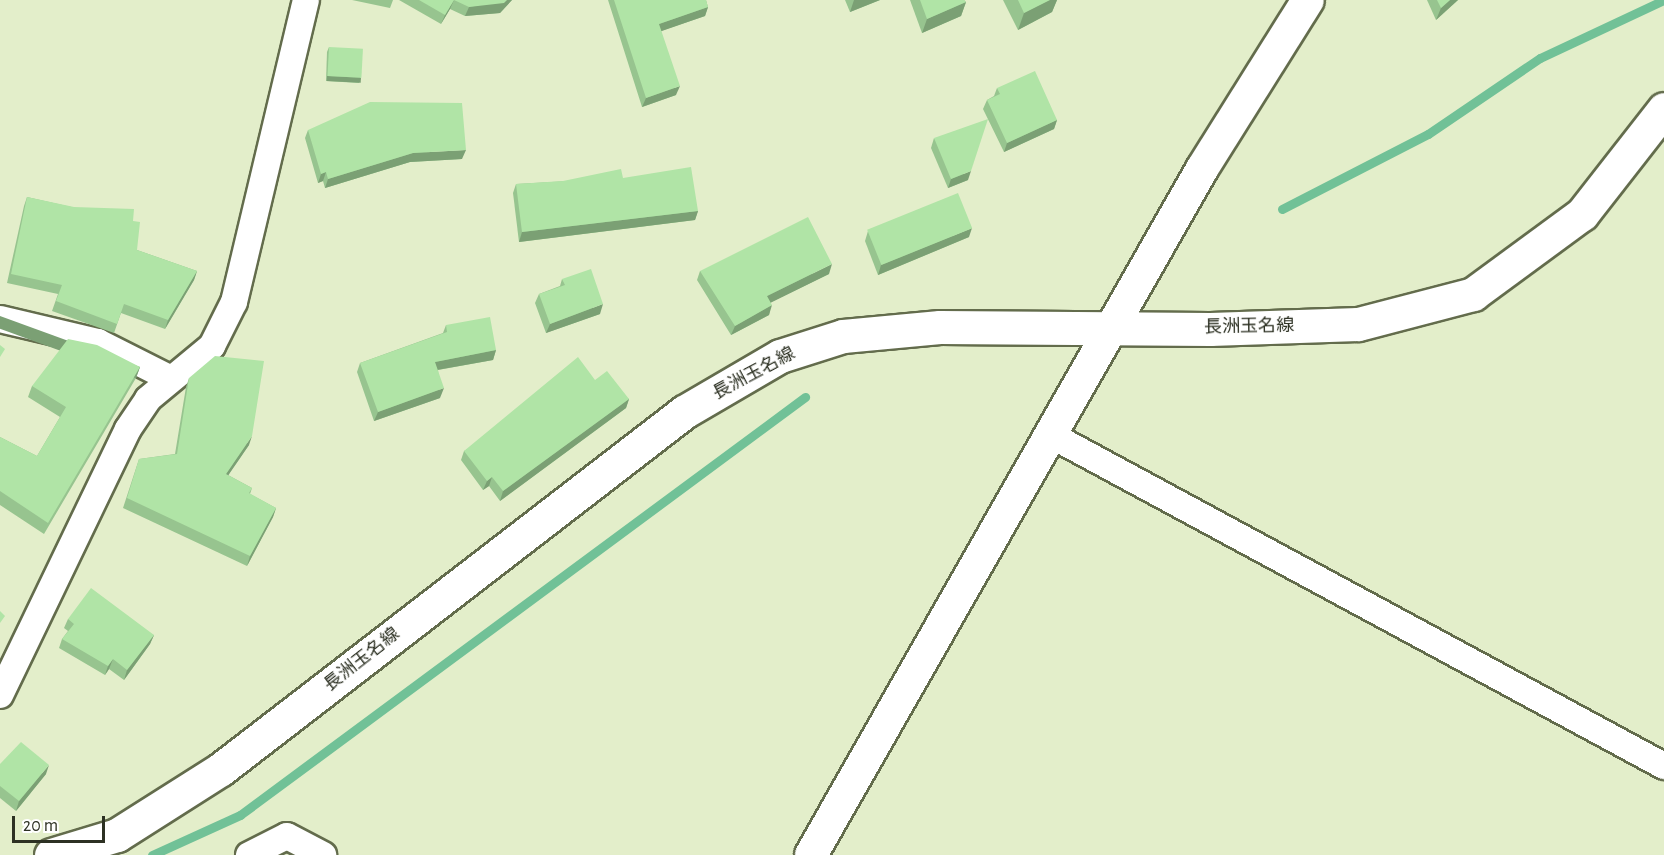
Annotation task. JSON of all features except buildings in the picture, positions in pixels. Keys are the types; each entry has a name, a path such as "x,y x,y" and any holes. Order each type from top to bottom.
{"main road":[{"name":"長洲玉名線","path":"51,855 117,835 222,769 684,412 780,356 843,336 940,327 1358,324 1473,294 1582,214 1664,109"}],"street":[{"path":"0,695 128,429 170,378 212,346 234,302 306,0"},
{"path":"811,855 1048,434 1116,326 1202,169 1308,0"},
{"path":"0,319 98,342 170,378"},
{"path":"1048,434 1664,766"},
{"path":"249,855 287,836 322,855"}],"waterway":[{"path":"1282,209 1428,134 1540,58 1664,0"},
{"path":"152,855 240,815 805,397"}]}
